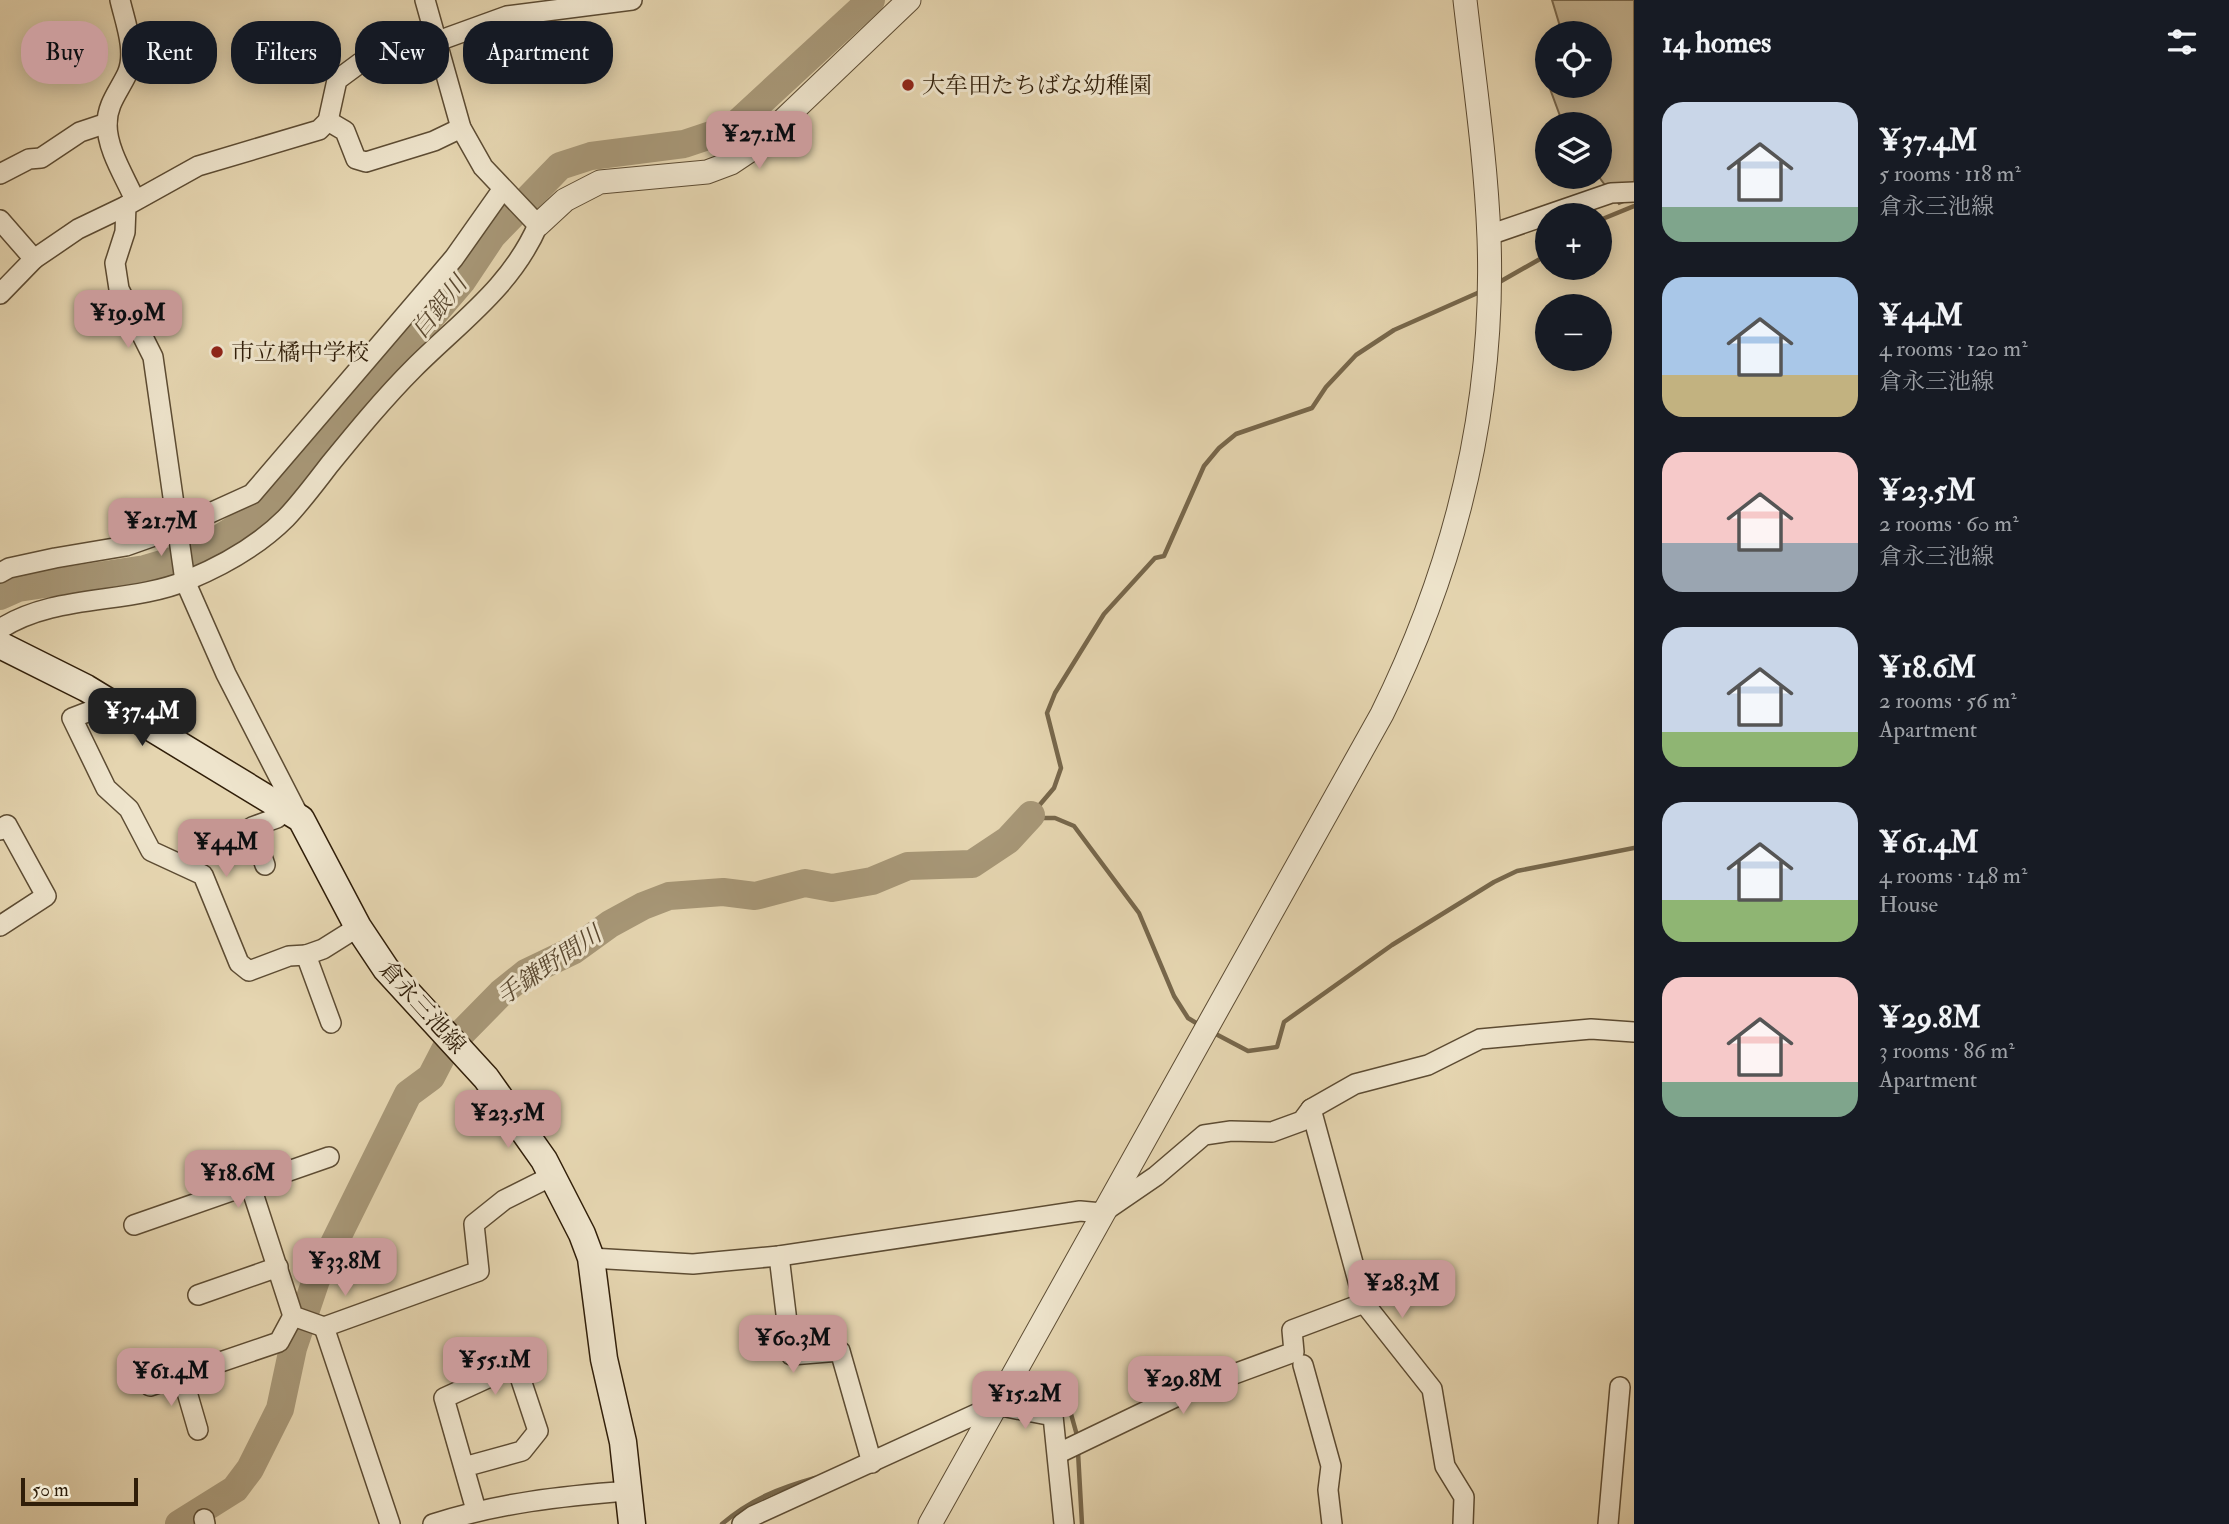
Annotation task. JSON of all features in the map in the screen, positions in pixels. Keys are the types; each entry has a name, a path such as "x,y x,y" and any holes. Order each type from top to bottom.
{"main road":[{"path":"0,645 49,667 293,814"},
{"name":"倉永三池線","path":"293,814 358,927 405,993 486,1078 544,1160 552,1176 591,1258 602,1347 623,1442 632,1524"}],"street":[{"path":"120,0 131,58 127,74 113,95 107,123 130,203 125,232 115,263 119,289 153,357 185,581 293,814 252,827 265,865"},
{"path":"425,0 432,21"},
{"path":"449,37 507,16 632,0"},
{"path":"0,629 20,616 126,596 185,581 230,562 286,518 352,437 415,368 485,304 519,263 534,221 565,200 600,182 707,172 731,163 755,147 909,0"},
{"path":"930,1524 1382,714 1432,601 1468,485 1479,421 1488,334 1489,235 1465,0"},
{"path":"0,294 34,259 78,229 198,166 319,130 328,121 337,80 355,67"},
{"path":"449,83 461,128 483,167 534,221"},
{"path":"328,121 345,131 356,159 366,162 434,141 461,128"},
{"path":"0,174 48,154 80,132 107,123"},
{"path":"0,573 9,568 55,558 126,546 177,528 252,494 454,258 504,191"},
{"path":"1489,235 1611,193 1634,192"},
{"path":"0,220 34,259"},
{"path":"111,703 72,718 106,788 129,809 152,851 203,875 240,963 249,971 289,956 306,955 323,949 358,927"},
{"path":"0,830 7,825 46,896 0,926"},
{"path":"306,955 331,1023"},
{"path":"591,1258 693,1264 779,1256 1080,1211 1102,1213 1156,1176 1204,1135 1231,1131 1272,1132 1302,1121 1311,1109 1355,1084 1428,1065 1480,1039 1591,1029 1634,1032"},
{"path":"1311,1109 1364,1303 1432,1389 1445,1466 1464,1497 1462,1524"},
{"path":"134,1225 329,1157"},
{"path":"293,1316 324,1327 479,1270 474,1224 504,1200 552,1176"},
{"path":"150,1386 279,1342 293,1316 250,1184"},
{"path":"779,1256 791,1355 840,1351 872,1463"},
{"path":"198,1295 278,1267"},
{"path":"1059,1453 1188,1391 1294,1352 1292,1330 1364,1303"},
{"path":"324,1327 390,1524"},
{"path":"1303,1365 1331,1466 1328,1490 1332,1524"},
{"path":"464,1467 522,1451 538,1431 516,1366 444,1398 476,1510"},
{"path":"182,1376 198,1430"},
{"path":"1608,1524 1620,1387"},
{"path":"742,1524 752,1516 996,1405 1054,1416 1064,1524"},
{"path":"433,1524 476,1510 551,1497 629,1491"}],"shaded area":[{"path":"1552,0 1634,0 1634,198 1619,204 1608,189 1612,189 1612,112 1559,112 1553,98 1612,98 1612,21 1558,21"}],"waterway":[{"name":"白銀川","path":"0,596 18,588 145,569 193,555 270,507 462,281 492,236 560,166 591,156 684,144 732,128 871,0"},
{"path":"1612,215 1634,206"},
{"path":"1496,284 1535,262"},
{"path":"1201,1026 1188,1018 1174,996 1139,913 1074,826 1055,818 1037,818 1031,815 1054,788 1061,768 1047,713 1055,693 1104,614 1155,558 1164,556 1204,466 1219,448 1236,434 1312,408 1326,387 1356,355 1394,330 1482,291"},
{"name":"手鎌野間川","path":"179,1524 235,1489 250,1469 280,1409 293,1348 316,1280 408,1094 431,1077 445,1050 501,993 526,973 574,950 610,924 643,906 669,896 723,892 755,896 805,883 832,888 872,881 908,866 972,864 1008,840 1031,815"},
{"path":"1212,1032 1248,1051 1277,1047 1284,1022 1392,945 1494,882 1517,871 1634,848"},
{"path":"1015,1400 1066,1396 1078,1439"},
{"path":"1078,1452 1082,1524"},
{"path":"722,1524 766,1495 815,1478"}],"place":[{"name":"大牟田たちばな幼稚園","path":"908,85"},
{"name":"市立橘中学校","path":"217,352"}]}
